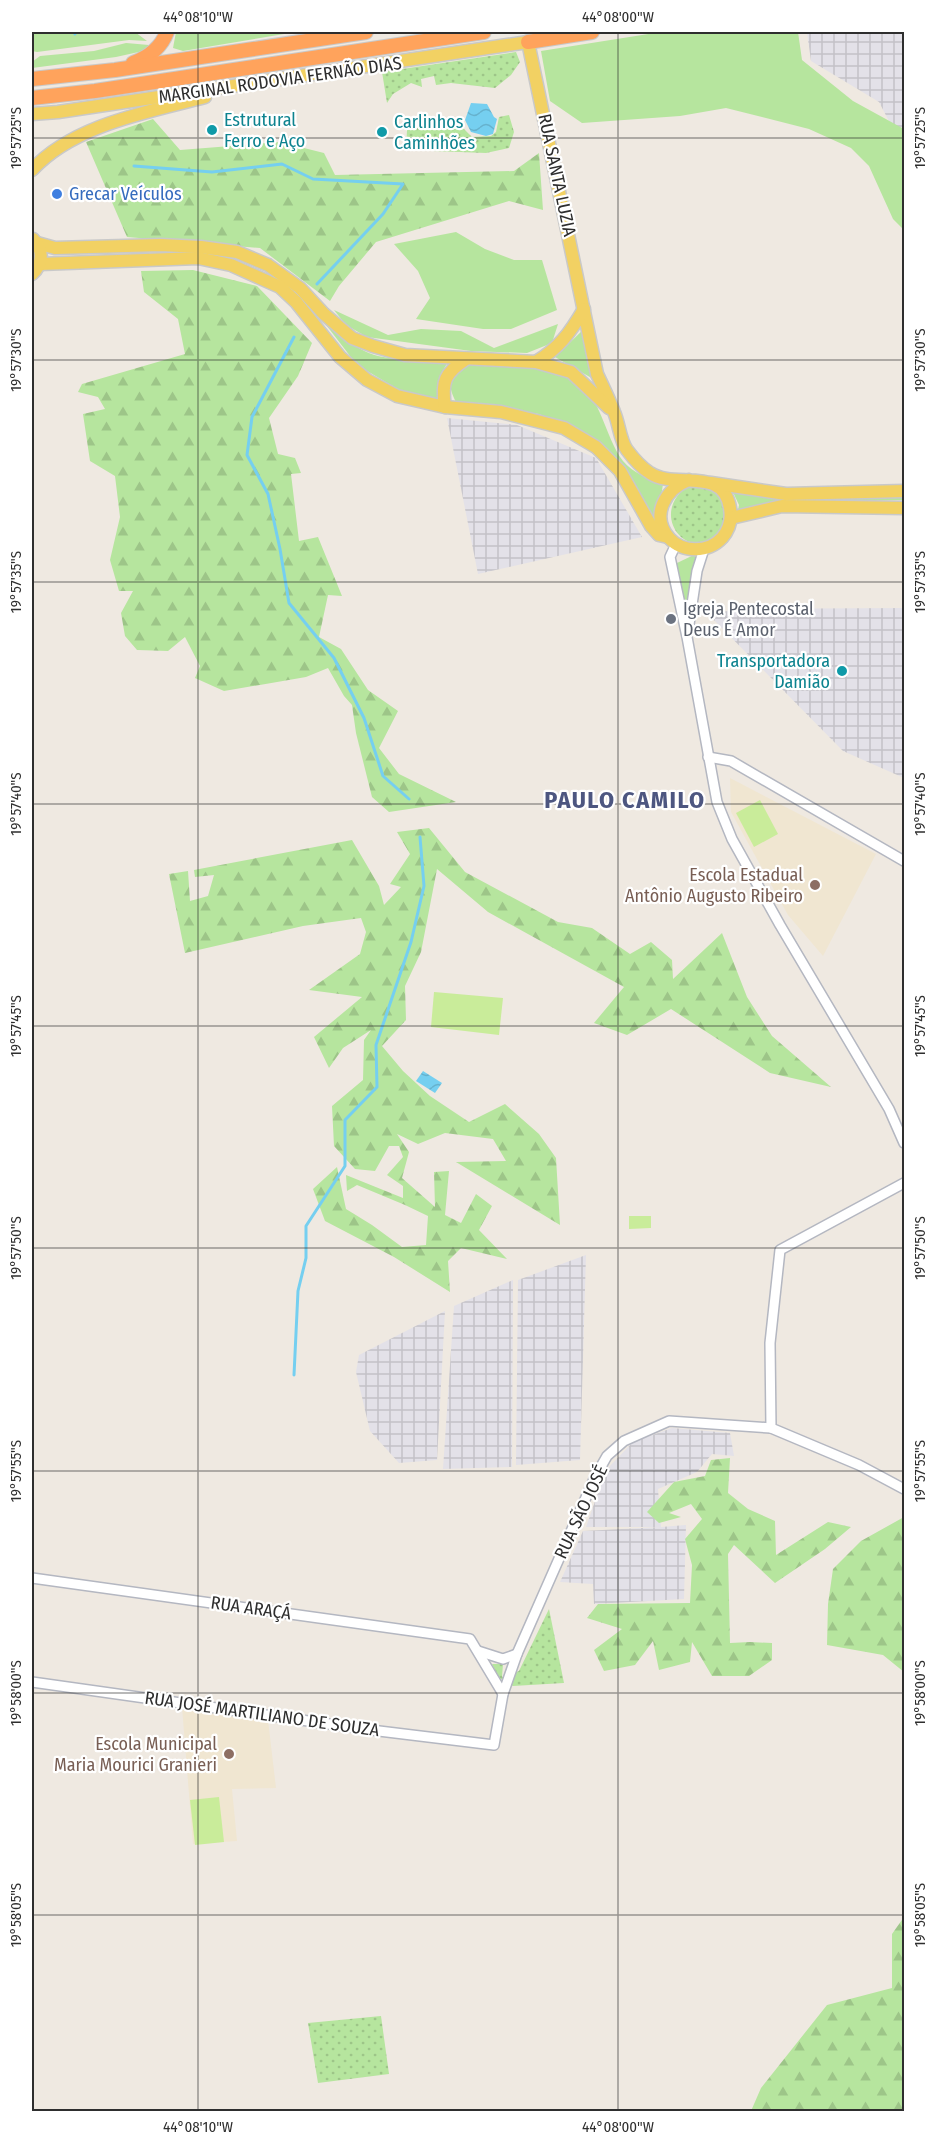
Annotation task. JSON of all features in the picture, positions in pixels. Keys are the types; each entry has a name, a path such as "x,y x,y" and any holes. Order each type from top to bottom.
{"highway":[{"path":"115,70 140,61 153,53 162,44 167,32"},
{"path":"32,79 115,70 366,32"},
{"path":"32,98 96,91 484,32"},
{"path":"528,42 592,32"}],"main road":[{"name":"MARGINAL RODOVIA FERNÃO DIAS","path":"32,114 528,42"},
{"name":"RUA SANTA LUZIA","path":"528,42 597,374 615,412 626,449 650,473 665,479 689,480"},
{"path":"32,170 56,147 114,122 262,82"},
{"path":"34,241 41,253 36,269 198,258 231,265 280,287 296,302 340,357 367,380 397,396 445,407 501,412 564,428 596,447 620,471 651,526 659,535 685,548 705,549 719,541 725,534 731,518 727,497 711,483"},
{"path":"34,241 55,248 161,245 201,246 237,252 268,265 300,288 324,314 352,338 405,355 536,362 570,372 615,412"},
{"path":"536,362 554,351 570,332 584,309"},
{"path":"445,407 442,385 447,375 466,359"},
{"path":"672,540 661,518 665,498 679,484 689,480 786,494 904,491"},
{"path":"731,518 782,506 904,508"}],"street":[{"path":"672,540 670,557 717,802 732,839 889,1109 904,1143"},
{"path":"687,637 697,571 705,549"},
{"path":"708,757 731,761 904,861"},
{"path":"771,1428 770,1343 780,1250 904,1184"},
{"name":"RUA SÃO JOSÉ","path":"494,1744 503,1694 517,1654 591,1487 607,1456 624,1442 669,1421 771,1428 859,1465 904,1489"},
{"name":"RUA ARAÇÁ","path":"32,1578 470,1638 478,1652"},
{"path":"478,1652 503,1659 517,1654"},
{"path":"478,1652 503,1694"},
{"name":"RUA JOSÉ MARTILIANO DE SOUZA","path":"32,1682 177,1701 345,1727 494,1744"}],"shaded area":[{"path":"807,32 904,32 904,150 879,102 811,61"},
{"path":"447,418 517,425 596,458 642,537 478,574"},
{"name":"Transportadora Damião","path":"904,608 904,778 843,751 710,616 734,609"},
{"name":"Escola Estadual Antônio Augusto Ribeiro","path":"730,778 876,854 823,956 788,915 731,812"},
{"path":"586,1255 580,1460 516,1465 518,1280"},
{"path":"513,1280 512,1467 443,1469 454,1306"},
{"path":"445,1311 437,1460 399,1463 370,1431 356,1372 359,1355"},
{"path":"672,1428 730,1433 734,1456 712,1454 697,1472 658,1489 661,1527 686,1525 684,1599 594,1604 593,1584 560,1582 583,1531 660,1527 586,1527 609,1467 633,1442"},
{"name":"Escola Municipal Maria Mourici Granieri","path":"182,1707 268,1720 276,1788 232,1789 237,1841 193,1844"}],"green space":[{"path":"32,32 135,32 147,41 129,40 37,52 32,51"},
{"path":"176,32 296,32 183,51 173,48"},
{"path":"661,32 798,32 802,60 853,101 904,129 904,230 893,219 869,166 851,148 809,129 726,108 680,116 582,123 550,101 541,51"},
{"path":"126,43 149,45 143,51 116,57 32,68 32,62 40,56 94,51"},
{"path":"516,52 520,62 511,75 495,88 451,83 436,85 434,76 421,79 422,87 411,83 393,94 387,103 382,72"},
{"path":"509,115 514,132 509,148 486,153 406,150 407,130 449,121 457,122 472,137 491,136 496,132 499,117"},
{"path":"153,119 180,150 280,142 324,153 335,175 514,171 539,153 543,210 509,201 376,242 339,286 330,301 260,248 127,237 86,142"},
{"path":"456,232 485,249 514,260 542,260 557,310 511,329 483,329 416,319 430,298 418,271 394,244"},
{"path":"193,270 257,286 312,343 298,376 269,418 278,454 295,458 301,473 291,474 299,541 318,537 342,596 328,595 319,637 341,649 368,690 398,711 379,748 399,774 456,802 389,812 372,797 356,733 352,705 344,696 328,668 306,677 224,691 195,678 200,666 185,637 168,651 137,650 125,636 121,613 133,591 119,591 110,560 120,517 115,476 90,461 83,414 105,409 98,397 78,392 82,384 185,354 178,319 144,292 141,271"},
{"path":"334,310 388,335 421,329 461,331 494,348 558,324 552,343 527,353 471,351 367,337 346,325"},
{"path":"320,317 346,340 378,356 448,362 440,375 439,401 401,391 357,365"},
{"path":"586,327 595,380 555,357"},
{"path":"469,364 536,367 561,374 583,386 597,406 611,440 623,461 636,472 663,484 657,523 630,476 606,448 568,426 539,414 456,402 451,389 452,380"},
{"path":"692,485 712,487 729,508 720,535 703,543 692,543 683,538 676,531 672,522 671,512 674,502"},
{"path":"732,490 904,495 904,500 780,502 737,515 739,505"},
{"path":"700,552 685,620 677,563"},
{"path":"760,800 778,834 754,847 736,813"},
{"path":"429,828 465,872 558,922 592,928 630,954 651,942 672,960 673,979 722,933 747,997 772,1036 831,1087 770,1073 671,1009 627,1035 594,1023 624,987 488,912 437,869 421,952 405,986 406,1020 382,1046 403,1071 430,1096 469,1122 505,1104 539,1134 556,1158 560,1225 456,1162 506,1161 493,1139 445,1133 418,1144 397,1134 409,1152 402,1178 435,1207 434,1172 449,1171 445,1215 461,1223 476,1194 492,1206 479,1230 507,1259 461,1248 448,1261 450,1292 394,1257 325,1221 313,1189 337,1167 346,1209 402,1247 426,1245 428,1216 357,1185 347,1191 346,1175 403,1198 403,1186 387,1175 403,1157 399,1146 389,1146 375,1171 355,1169 334,1146 332,1106 363,1080 364,1040 371,1030 343,1048 329,1068 314,1037 362,997 309,990 360,954 366,932 361,918 303,926 185,953 169,874 188,871 190,901 208,896 214,875 195,877 194,870 352,840 379,886 384,905 401,887 390,884 410,854 397,832"},
{"path":"434,992 503,998 499,1035 431,1027"},
{"path":"629,1216 651,1216 651,1228 629,1229"},
{"path":"730,1458 728,1493 748,1509 775,1521 776,1555 828,1522 851,1527 825,1549 775,1583 734,1545 728,1554 730,1643 772,1643 772,1660 749,1676 712,1676 692,1642 690,1662 659,1670 653,1641 635,1665 604,1671 594,1650 622,1629 587,1618 598,1604 690,1603 692,1565 685,1539 702,1519 691,1504 669,1513 681,1517 659,1523 647,1512 674,1482 705,1476 711,1460"},
{"path":"904,1517 904,1672 883,1655 827,1645 828,1604 833,1569 861,1541"},
{"path":"549,1609 564,1683 513,1686 499,1678 492,1664 503,1664 502,1677 519,1671"},
{"path":"219,1797 224,1842 195,1845 190,1800"},
{"path":"904,1917 904,2111 751,2111 761,2088 827,2005 892,1988 892,1934"},
{"path":"381,2016 389,2074 318,2083 308,2023"}],"water":[{"path":"471,103 487,104 497,119 493,134 486,136 471,132 465,120"},
{"path":"423,1071 442,1083 435,1093 416,1081"}],"waterway":[{"path":"134,166 212,172 282,164 313,179 403,184 383,214 317,284"},
{"path":"294,337 252,417 247,455 268,494 289,603 334,658 364,718 383,776 409,799"},
{"path":"294,1375 298,1291 306,1258 306,1226 345,1166 345,1120 377,1087 376,1045 411,942 424,886 420,837"}],"place":[{"name":"Estrutural Ferro e Aço","path":"212,130"},
{"name":"Carlinhos Caminhões","path":"382,132"},
{"name":"Grecar Veículos","path":"57,194"},
{"name":"Igreja Pentecostal Deus É Amor","path":"671,619"},
{"name":"Transportadora Damião","path":"842,671"},
{"name":"Escola Estadual Antônio Augusto Ribeiro","path":"815,885"},
{"name":"Escola Municipal Maria Mourici Granieri","path":"229,1754"}],"district":[{"name":"PAULO CAMILO","path":"625,800"}]}
